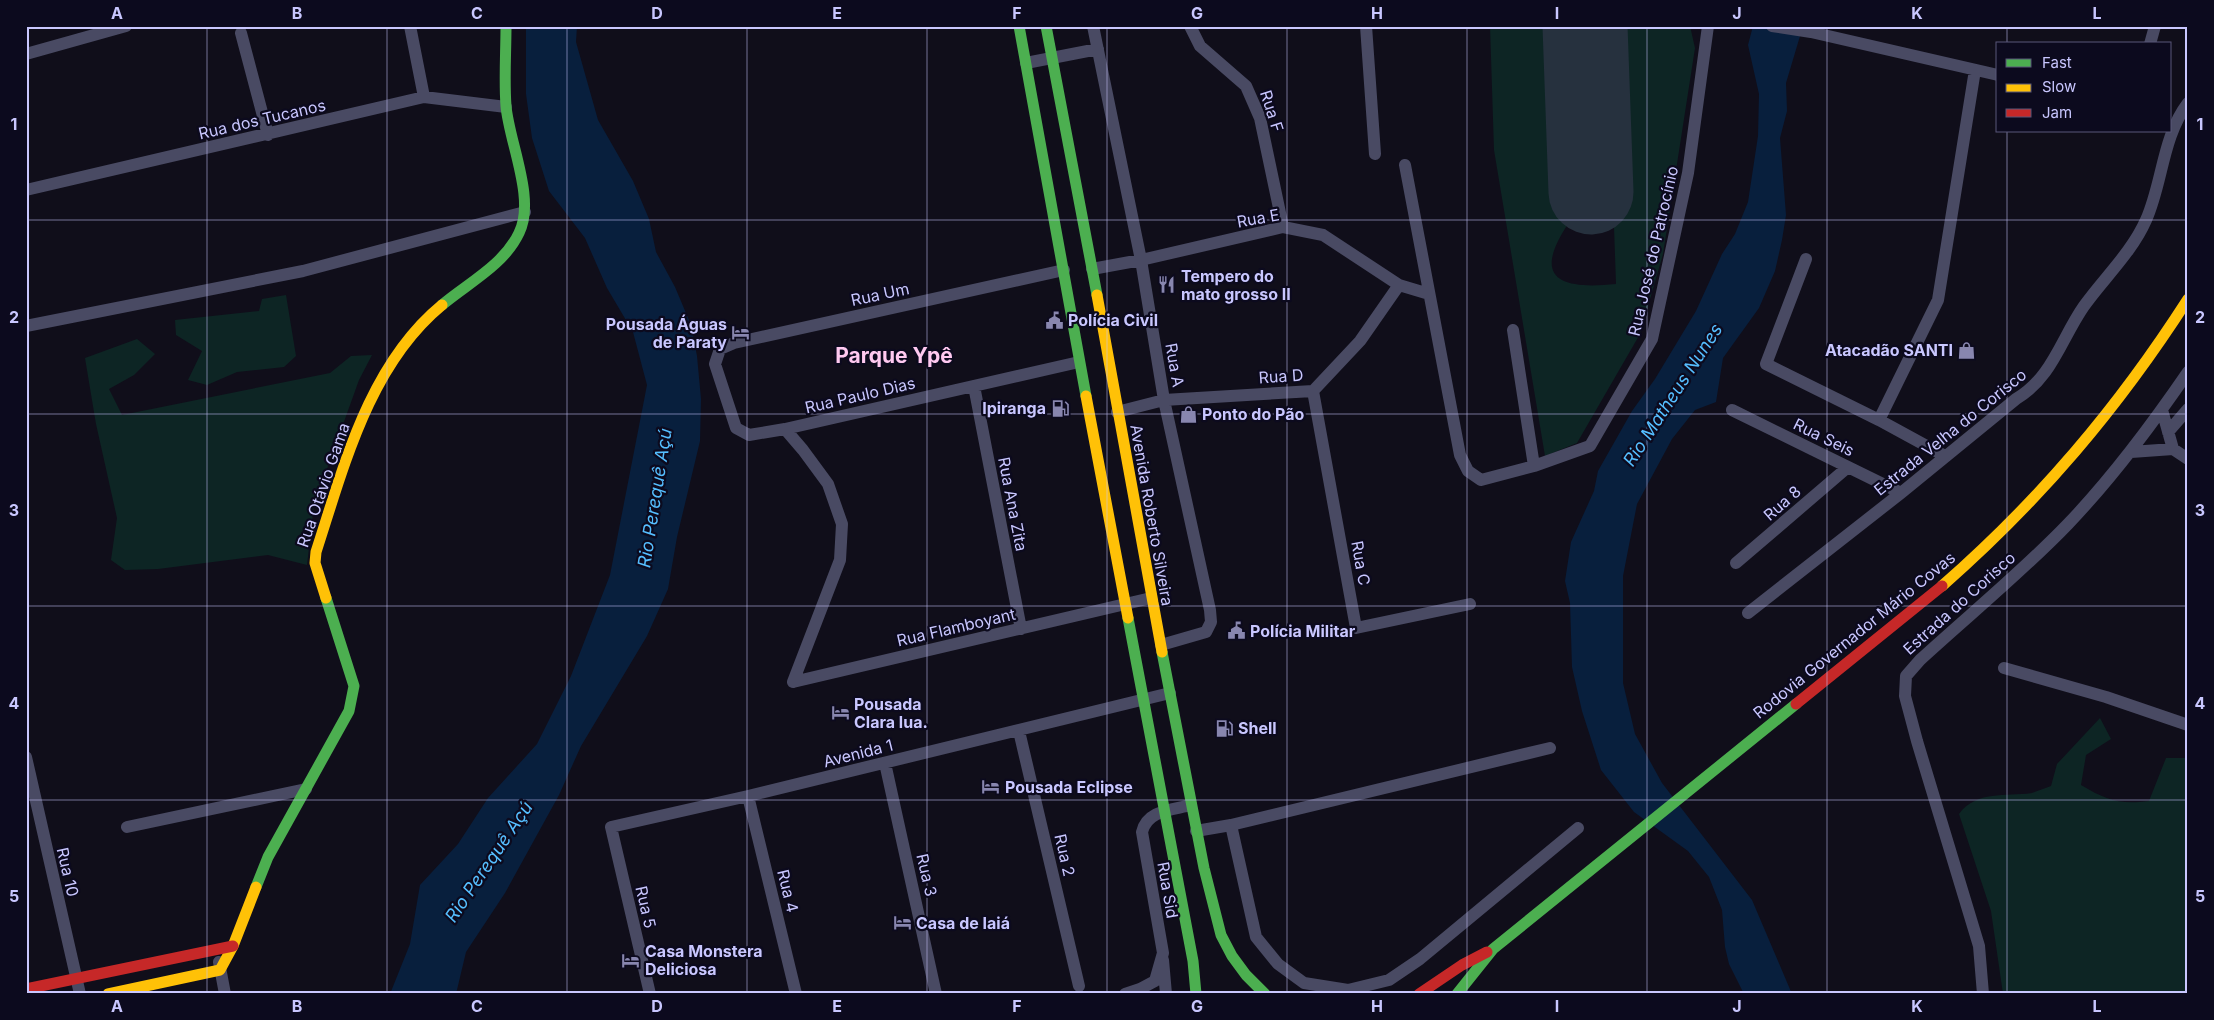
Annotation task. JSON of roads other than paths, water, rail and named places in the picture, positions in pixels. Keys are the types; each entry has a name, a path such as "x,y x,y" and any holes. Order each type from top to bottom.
{"main road":[{"path":"506,26 506,107 526,212"},
{"path":"1019,26 1079,362 1193,961 1196,994"},
{"name":"Avenida Roberto Silveira","path":"1046,26 1086,235 1151,598 1196,831 1221,935 1232,956 1246,975 1265,994"},
{"name":"Rua Otávio Gama","path":"220,970 233,946 268,857 349,711 354,686 315,563 316,552 359,427 389,366 422,323 508,252 520,232 526,212"},
{"path":"1059,244 1061,237 1069,231 1086,235"},
{"path":"1064,270 1079,274 1092,269"},
{"name":"Rodovia Governador Mário Covas","path":"1457,994 1493,950 1941,586 2020,514 2065,466 2107,415 2148,360 2188,300"},
{"path":"26,989 233,946"},
{"name":"Rodovia Governador Mário Covas","path":"1419,994 1462,965 1493,950"},
{"path":"108,994 220,970"}],"street":[{"path":"26,54 126,26"},
{"path":"410,26 424,97"},
{"name":"Rua A","path":"1093,26 1141,260 1164,400 1210,610 1211,622 1206,632 1161,646"},
{"name":"Rua F","path":"1190,26 1200,46 1246,86 1260,118 1283,227"},
{"path":"1366,26 1374,154"},
{"name":"Rua José do Patrocínio","path":"1405,165 1460,455 1468,471 1481,480 1534,466 1590,446 1652,339 1688,173 1708,26"},
{"path":"1772,26 1811,32 1996,75"},
{"path":"2151,42 2155,26"},
{"path":"241,33 268,135"},
{"path":"1026,63 1098,49"},
{"path":"1879,420 1938,300 1975,70"},
{"name":"Rua dos Tucanos","path":"26,190 268,135 424,97 506,107"},
{"name":"Estrada Velha do Corisco","path":"2172,132 2178,117 2188,103"},
{"name":"Estrada Velha do Corisco","path":"1748,613 1901,493 1944,456 2028,392 2045,374 2084,306 2115,268 2146,221 2163,169 2172,132"},
{"path":"26,326 303,271 526,212"},
{"name":"Rua E","path":"1092,269 1141,260 1283,227 1323,235 1399,285 1429,294"},
{"path":"1806,259 1766,364 1879,420 1944,456"},
{"name":"Rua Um","path":"736,428 715,364 720,349 734,343 1064,270"},
{"name":"Rua D","path":"1117,412 1164,400 1313,391 1360,341 1399,285"},
{"path":"1513,330 1534,466"},
{"name":"Rua Paulo Dias","path":"736,428 749,435 785,429 1079,362"},
{"name":"Estrada do Corisco","path":"1983,994 1979,946 1917,741 1906,696 1906,676 1920,660 2061,531 2131,452 2188,372"},
{"name":"Rua Ana Zita","path":"974,386 1020,629"},
{"name":"Rua C","path":"1313,391 1356,628 1470,604"},
{"path":"2168,432 2188,409"},
{"name":"Rua Seis","path":"1732,410 1901,493"},
{"path":"2162,410 2173,449"},
{"name":"Rua Flamboyant","path":"785,429 828,484 842,524 840,560 793,682 1151,598"},
{"path":"2131,452 2173,449 2188,459"},
{"name":"Rua 8","path":"1736,563 1848,467"},
{"path":"2004,668 2106,696 2188,725"},
{"name":"Avenida 1","path":"611,827 885,764 1170,693"},
{"name":"Rua 2","path":"1019,731 1079,986"},
{"path":"1196,831 1231,825 1550,748"},
{"name":"Rua 10","path":"26,757 80,994"},
{"name":"Rua 3","path":"885,764 936,994"},
{"path":"127,827 306,788"},
{"name":"Rua 4","path":"748,796 796,994"},
{"name":"Rua Sid","path":"1125,994 1140,990 1155,981 1163,953 1142,832 1148,818 1191,805"},
{"path":"1231,825 1256,937 1278,964 1304,983 1348,990 1390,980 1427,953 1578,828"},
{"name":"Rua 5","path":"611,827 650,994"},
{"path":"216,949 226,994"},
{"path":"1163,953 1166,994"}],"water":[{"name":"Rio Perequê Açú","path":"526,26 577,26 576,42 598,120 633,181 649,219 656,252 675,287 691,325 697,356 701,399 700,441 677,537 668,589 647,636 581,746 559,795 505,893 466,952 456,994 390,994 410,944 420,885 458,844 488,798 537,744 571,676 610,575 647,385 633,332 607,288 585,238 549,191 532,138 526,94"},
{"name":"Rio Matheus Nunes","path":"1753,26 1803,26 1786,83 1787,111 1780,138 1786,215 1782,240 1775,271 1759,308 1723,358 1716,402 1695,410 1672,439 1637,504 1623,576 1623,683 1635,734 1662,783 1752,900 1792,994 1744,994 1729,964 1725,947 1722,910 1709,877 1688,851 1634,812 1601,770 1582,711 1572,667 1570,603 1565,581 1571,542 1594,491 1598,471 1632,411 1655,379 1696,311 1722,254 1735,234 1748,202 1758,136 1759,94 1748,45"}],"place":[{"name":"Tempero do mato grosso II","path":"1167,285"},
{"name":"Polícia Civil","path":"1054,320"},
{"name":"Pousada Águas de Paraty","path":"741,333"},
{"name":"Atacadão SANTI","path":"1967,350"},
{"name":"Ipiranga","path":"1060,408"},
{"name":"Ponto do Pão","path":"1188,414"},
{"name":"Polícia Militar","path":"1236,631"},
{"name":"Pousada Clara lua.","path":"840,713"},
{"name":"Shell","path":"1224,728"},
{"name":"Pousada Eclipse","path":"991,787"},
{"name":"Casa de Iaiá","path":"902,923"},
{"name":"Casa Monstera Deliciosa","path":"631,960"}],"district":[{"name":"Parque Ypê","path":"894,356"}]}
